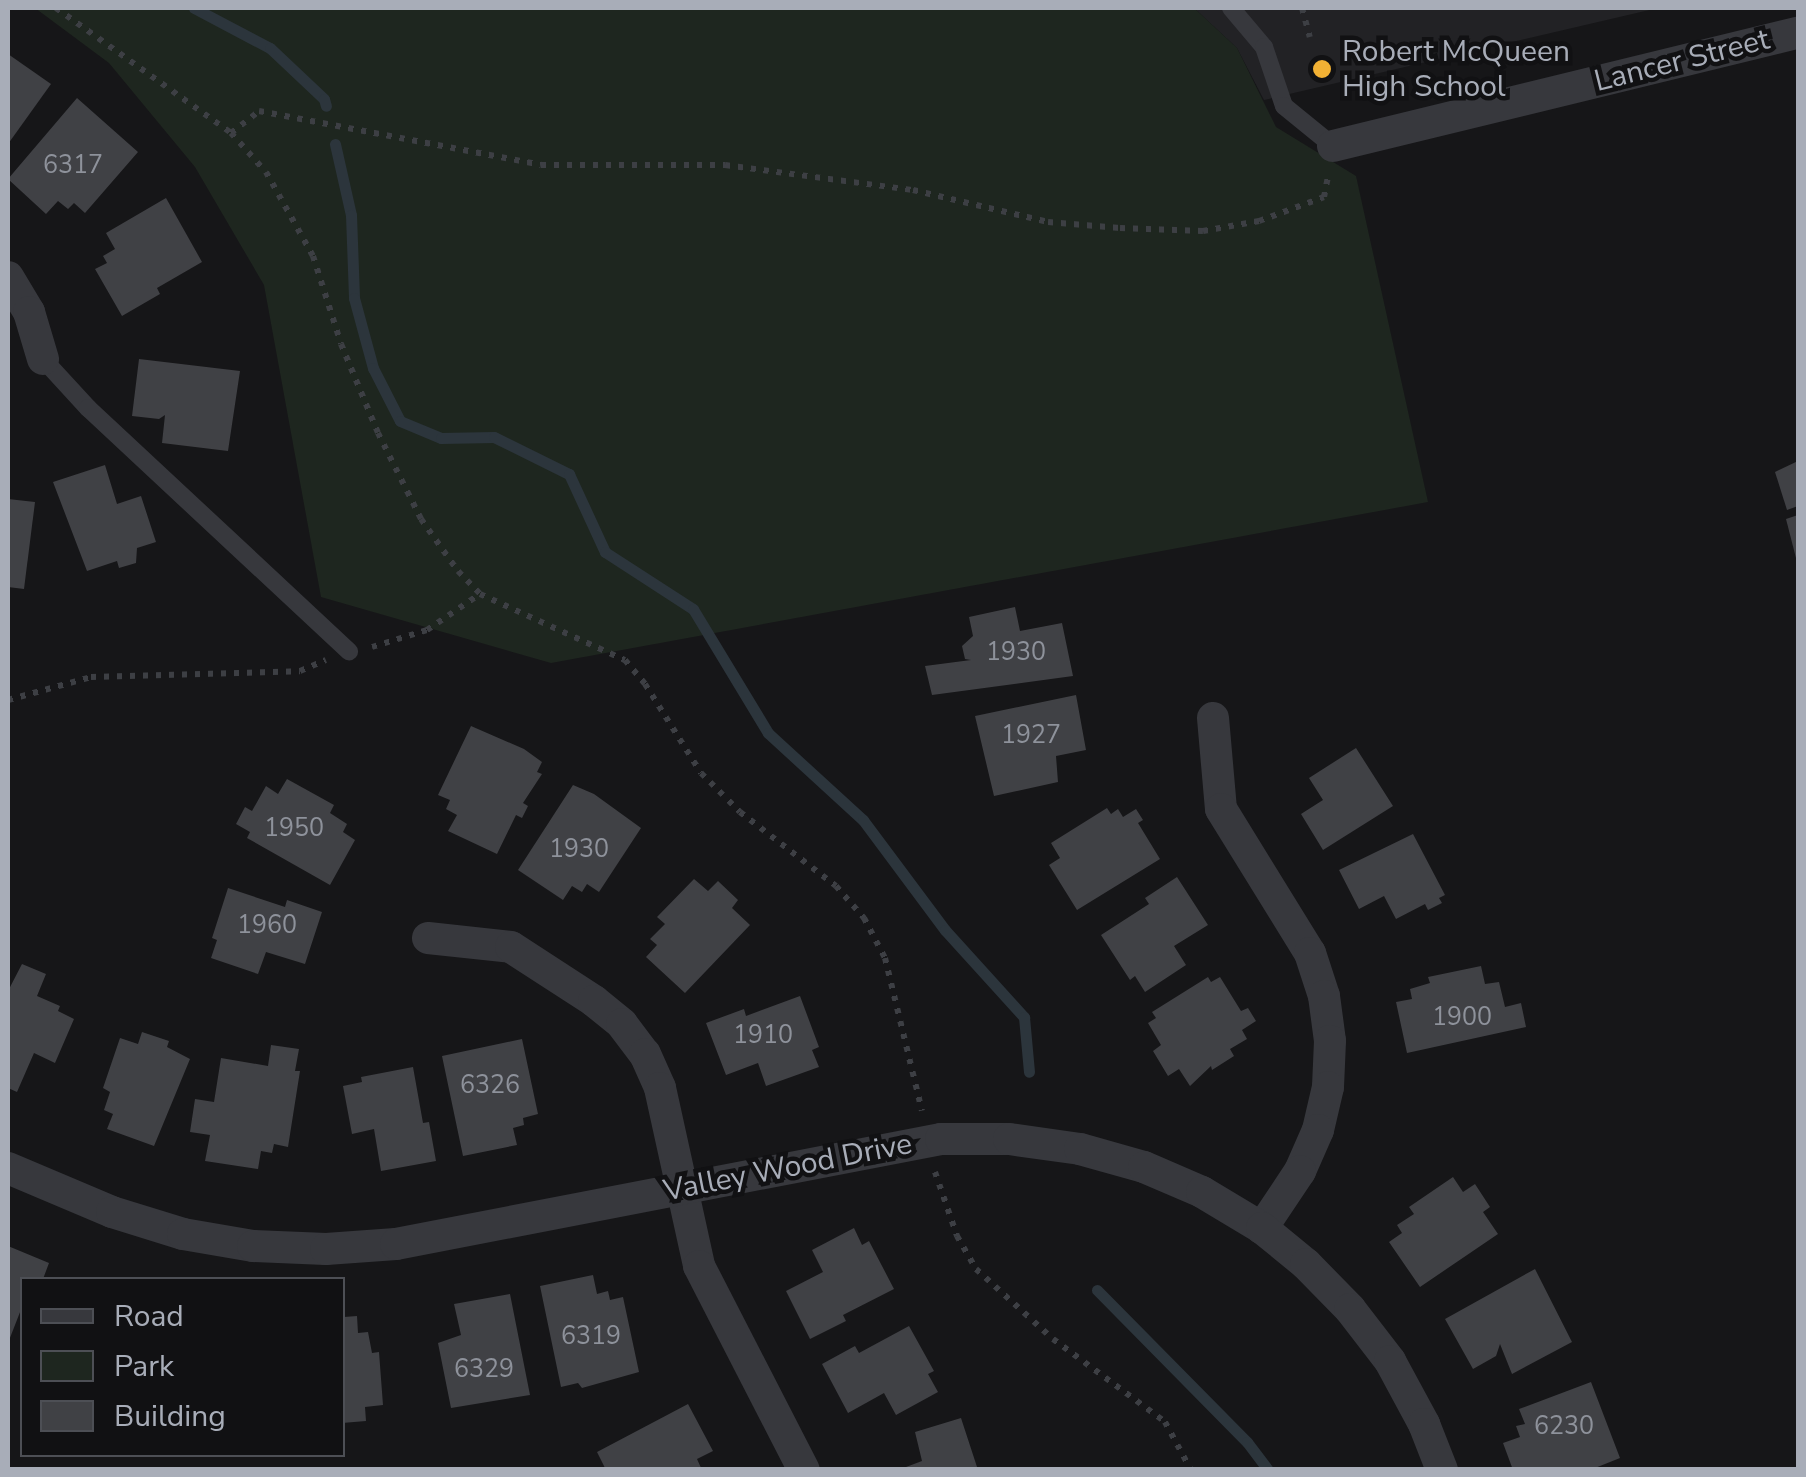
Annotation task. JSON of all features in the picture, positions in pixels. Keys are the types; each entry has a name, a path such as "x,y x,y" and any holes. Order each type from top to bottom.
{"street":[{"name":"Lancer Street","path":"1333,146 1798,33"},
{"path":"8,276 29,312 43,359"},
{"path":"1213,718 1221,809 1310,954 1324,996 1330,1041 1328,1087 1318,1130 1300,1170 1262,1228"},
{"path":"428,938 511,947 622,1024 645,1054 660,1088 699,1266 804,1470"},
{"name":"Valley Wood Drive","path":"8,1168 112,1212 183,1234 253,1246 326,1250 396,1244 928,1141 1009,1139 1080,1149 1144,1167 1202,1192 1262,1228 1340,1298 1390,1361 1424,1424 1442,1470"}],"lane":[{"path":"1231,8 1264,48 1284,106 1333,146"},
{"path":"43,359 88,408 349,651"}],"path":[{"path":"56,8 231,134 266,172 299,227 366,406 421,518 480,594 624,660 645,684 702,773 740,812 836,886 864,918 885,958 928,1141 957,1236 976,1268 1053,1340 1165,1422 1191,1470"},
{"path":"1302,8 1310,37"},
{"path":"231,134 258,110 541,165 725,164 913,190 1048,222 1204,231 1259,221 1324,197 1333,146"},
{"path":"8,700 91,678 300,671 349,651 427,630 480,594"}],"shaded area":[{"name":"Robert McQueen High School","path":"1194,8 1658,8 1264,100 1237,48"}],"green space":[{"path":"35,8 1194,8 1237,48 1276,127 1356,176 1428,502 551,663 321,597 264,285 195,167 109,63"}],"building":[{"path":"8,54 51,84 8,144"},
{"path":"77,98 138,152 85,213 74,203 68,209 58,201 46,214 8,179"},
{"path":"166,198 202,262 157,288 160,294 122,316 95,269 107,263 103,256 115,249 106,233"},
{"path":"139,359 240,371 228,451 162,443 165,415 159,419 132,416"},
{"path":"1798,461 1798,506 1787,510 1775,472"},
{"path":"105,465 117,504 141,496 156,542 137,548 136,563 119,568 117,561 87,571 53,482"},
{"path":"8,499 35,502 24,589 8,587"},
{"path":"1798,515 1798,562 1797,562 1786,519"},
{"path":"1015,607 1020,631 1062,623 1073,676 932,695 925,666 971,660 965,659 962,646 973,636 969,617"},
{"path":"1076,695 1086,750 1056,756 1058,782 994,796 975,716"},
{"path":"471,726 524,749 542,762 537,772 542,774 523,803 528,806 522,818 516,815 497,854 448,831 457,815 446,809 450,800 438,795"},
{"path":"1356,748 1393,806 1323,850 1301,814 1323,800 1309,778"},
{"path":"287,779 334,805 330,813 347,824 343,832 355,840 330,885 247,838 250,832 236,824 245,807 252,811 266,786 278,794"},
{"path":"573,785 594,794 641,828 599,892 587,884 582,892 572,886 563,900 518,870"},
{"path":"1107,808 1111,814 1118,809 1123,817 1136,809 1143,820 1138,823 1160,859 1077,910 1049,865 1060,858 1051,843"},
{"path":"1413,834 1445,895 1439,898 1442,903 1428,910 1425,904 1396,919 1384,896 1359,909 1339,870"},
{"path":"1177,877 1208,925 1174,946 1186,965 1145,992 1135,976 1130,980 1101,935 1149,904 1145,898"},
{"path":"694,879 708,891 718,881 738,900 732,908 750,925 685,993 646,957 657,945 650,939 665,924 657,917"},
{"path":"228,888 285,907 287,900 322,912 305,964 266,952 258,974 211,958 217,940 212,938"},
{"path":"22,964 46,974 37,996 60,1006 58,1011 74,1019 55,1063 34,1053 17,1092 8,1088 8,991"},
{"path":"1481,966 1485,984 1499,982 1505,1007 1521,1003 1526,1027 1407,1053 1396,1002 1412,999 1410,989 1430,983 1428,977"},
{"path":"1208,977 1211,982 1220,977 1241,1011 1248,1008 1256,1021 1242,1030 1247,1039 1230,1049 1234,1056 1212,1070 1211,1066 1190,1086 1179,1069 1168,1076 1153,1051 1161,1045 1148,1023 1156,1018 1152,1012"},
{"path":"800,996 819,1047 812,1050 819,1067 766,1086 758,1063 726,1075 706,1023 744,1009 746,1016"},
{"path":"142,1032 169,1041 167,1047 190,1059 154,1146 107,1129 113,1114 104,1110 110,1092 103,1088 120,1038 138,1044"},
{"path":"522,1039 538,1114 523,1118 524,1125 513,1128 517,1145 463,1156 442,1056"},
{"path":"271,1045 299,1049 295,1071 300,1071 288,1147 274,1144 272,1153 261,1151 258,1169 205,1161 210,1135 190,1132 195,1099 214,1102 221,1058 268,1066"},
{"path":"413,1067 423,1123 429,1122 436,1161 381,1171 374,1129 352,1134 343,1086 362,1082 361,1077"},
{"path":"1453,1177 1463,1192 1475,1184 1490,1207 1483,1212 1498,1234 1420,1287 1389,1242 1402,1233 1397,1225 1414,1214 1409,1207"},
{"path":"854,1228 862,1245 869,1241 894,1289 843,1315 846,1321 810,1339 786,1291 823,1272 812,1250"},
{"path":"8,1246 49,1263 44,1277 20,1277 20,1312 8,1343"},
{"path":"1535,1269 1572,1342 1512,1374 1500,1344 1496,1356 1473,1369 1445,1319"},
{"path":"593,1275 597,1294 608,1291 610,1300 623,1297 639,1372 582,1388 578,1383 561,1387 540,1286"},
{"path":"510,1294 530,1395 451,1408 438,1343 461,1335 454,1304"},
{"path":"357,1316 358,1333 368,1332 372,1353 379,1352 383,1405 365,1407 366,1421 345,1423 345,1317"},
{"path":"909,1326 934,1371 928,1374 938,1392 896,1415 884,1393 848,1413 822,1364 855,1346 859,1353"},
{"path":"1591,1382 1620,1458 1590,1470 1513,1470 1503,1443 1520,1437 1516,1426 1525,1424 1519,1409"},
{"path":"688,1404 713,1451 697,1459 702,1470 606,1470 597,1452"},
{"path":"961,1418 978,1470 898,1470 922,1461 915,1432"}],"waterway":[{"path":"194,8 270,48 324,99 326,106"},
{"path":"335,144 351,215 354,298 373,368 400,421 441,438 494,437 569,474 605,552 693,609 768,733 863,820 945,930 1024,1017 1029,1072"},
{"path":"1097,1290 1247,1442 1268,1470"}],"place":[{"name":"Robert McQueen High School","path":"1322,69"}]}
